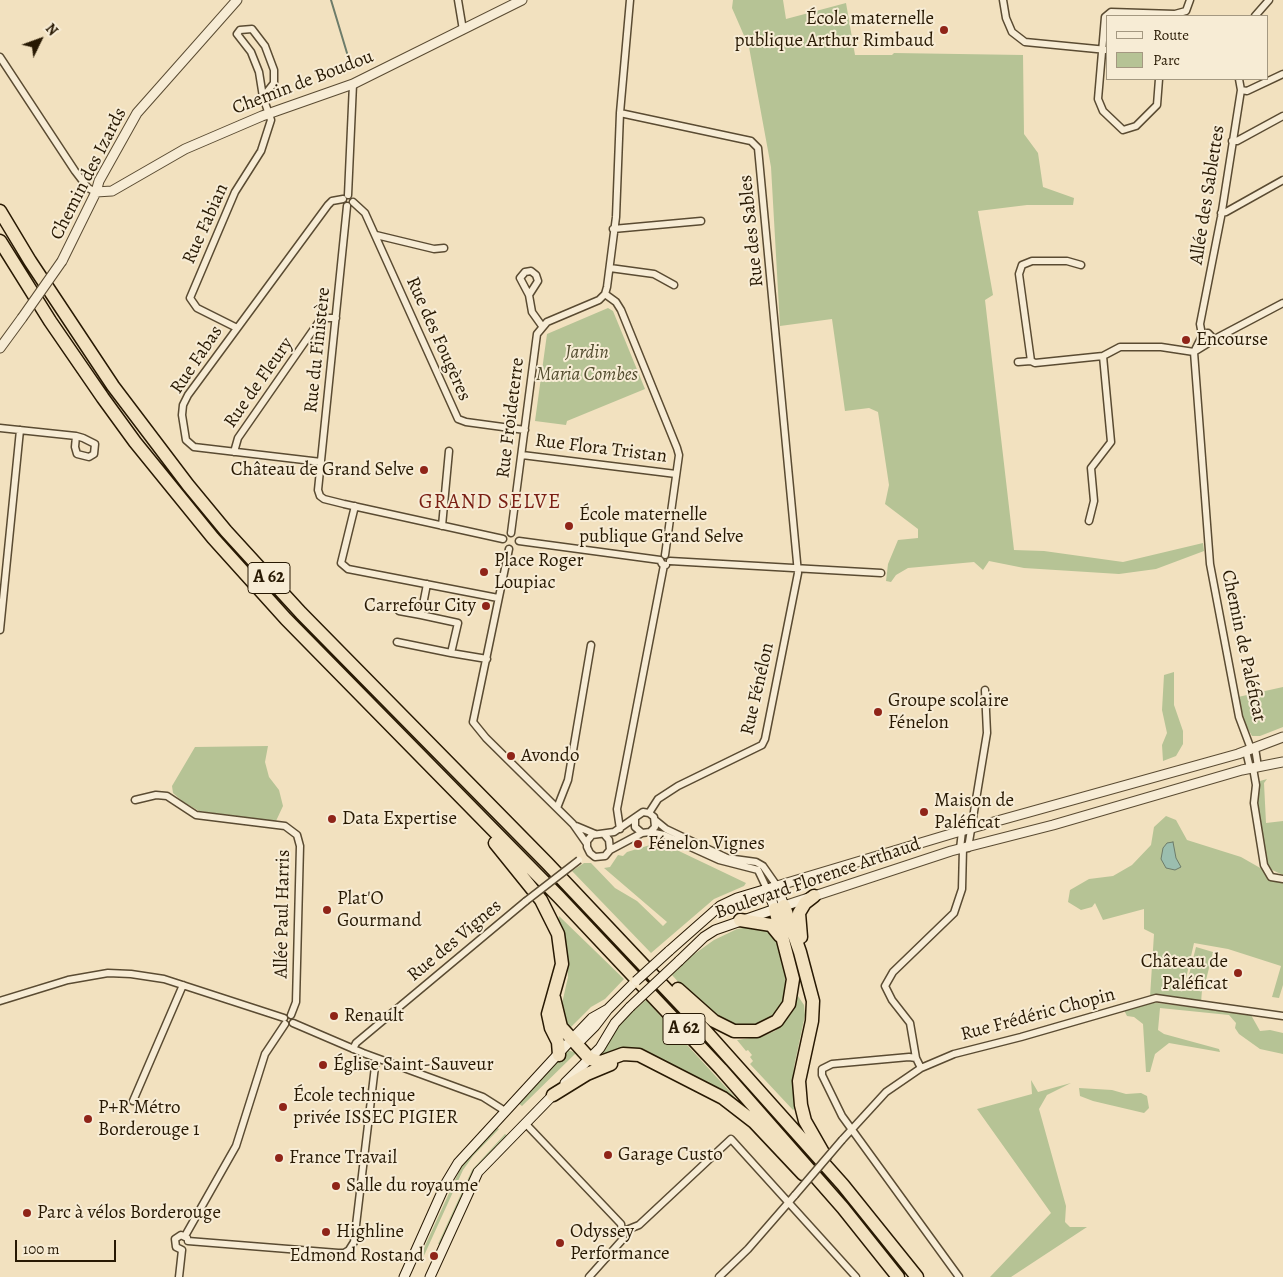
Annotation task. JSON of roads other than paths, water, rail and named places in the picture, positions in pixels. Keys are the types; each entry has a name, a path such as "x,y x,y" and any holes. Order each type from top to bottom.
{"highway":[{"path":"0,201 30,261"},
{"name":"A 62","path":"0,211 30,261 112,386 226,530 301,613 547,863 701,1026 843,1185 917,1277"},
{"name":"A 62","path":"0,241 30,291 72,354 135,442 213,538 286,619 566,904 721,1069 831,1194 898,1277"},
{"path":"0,248 30,291"},
{"path":"456,794 540,900 558,934 562,953 554,998 548,1014 551,1028 558,1042 559,1055"},
{"path":"547,863 562,870 684,995 714,1021 734,1031 751,1032 767,1028 785,1012 791,998 793,986 779,907"},
{"path":"800,952 802,941 798,916 803,906 814,896"},
{"path":"779,907 800,952 813,1007 799,1081 801,1105 810,1130 843,1185"},
{"path":"740,920 770,925 784,943"},
{"path":"554,998 558,1021 590,1059 601,1062 632,1054 645,1058 723,1098 754,1122 898,1277"},
{"path":"553,1095 587,1074 615,1062 645,1058"}],"street":[{"name":"Chemin des Izards","path":"0,348 62,261 96,192 99,181 137,113 237,0"},
{"path":"458,0 463,30"},
{"name":"Chemin de Boudou","path":"96,192 112,191 185,149 269,113 353,84 522,0"},
{"path":"529,295 532,312 542,326 599,300 605,294 614,229 620,113 630,0"},
{"path":"1003,0 1006,18 1012,32 1025,42 1104,50"},
{"path":"1107,15 1111,12 1175,14 1186,11 1190,0"},
{"path":"1256,15 1269,0"},
{"path":"1106,16 1098,100 1103,111 1123,130 1136,126 1157,105 1159,80"},
{"path":"263,97 274,83 274,70 265,46 252,29 240,30 237,34 251,52 259,72 263,97 269,113"},
{"path":"0,57 75,171 88,188 96,192"},
{"path":"1241,90 1247,90 1283,74"},
{"name":"Allée des Sablettes","path":"1206,338 1203,316 1241,90 1239,80"},
{"path":"345,197 353,84"},
{"name":"Rue Fabian","path":"236,328 197,308 190,298 235,192 261,151 271,120 269,113"},
{"name":"Rue des Sables","path":"620,113 751,141 758,148 797,568"},
{"path":"1232,141 1237,142 1283,116"},
{"path":"1221,213 1283,180"},
{"name":"Rue des Fougères","path":"345,197 352,197 350,204 365,213 458,419 466,422 525,430"},
{"name":"Rue Fabas","path":"321,462 203,449 190,444 183,428 182,415 183,405 188,395 236,328 328,205 332,201 345,197"},
{"name":"Rue du Finistère","path":"350,204 318,490 324,500 355,506"},
{"path":"614,229 700,221"},
{"name":"Rue des Fougères","path":"376,235 434,249 444,248"},
{"path":"1030,360 1019,274 1022,265 1032,261 1067,261 1081,265"},
{"path":"610,268 654,274 674,285"},
{"path":"605,294 616,302 621,310 679,455 665,560 617,809 620,829"},
{"path":"1018,362 1030,360 1035,363 1103,356 1120,346 1161,347 1194,352 1206,338 1223,334 1283,303"},
{"name":"Rue de Fleury","path":"234,452 238,438 318,323 326,318 336,318"},
{"name":"Rue Froideterre","path":"511,533 538,334 542,326"},
{"name":"Chemin de Paléficat","path":"1194,352 1209,548 1239,717 1254,768"},
{"path":"1089,521 1094,501 1091,468 1111,442 1103,356"},
{"path":"0,428 76,436"},
{"path":"0,630 1,601 20,430"},
{"path":"442,526 449,451"},
{"name":"Rue Flora Tristan","path":"522,454 676,474"},
{"path":"498,598 348,569 341,563 355,506 503,539"},
{"path":"503,539 511,533 516,536 518,542 516,547 509,549"},
{"path":"503,539 504,545 509,549"},
{"path":"518,542 665,560 881,573"},
{"path":"509,549 473,722 486,738 573,824 592,856 602,857 610,850 642,833 650,832 664,835 719,860 758,870 767,889 779,907"},
{"name":"Rue Fénélon","path":"649,813 658,800 678,786 762,745 765,739 797,568"},
{"path":"421,614 427,584"},
{"path":"399,611 458,623 451,652"},
{"path":"397,642 487,659"},
{"path":"557,808 568,780 591,645"},
{"path":"921,1068 916,1058 910,1023 892,1000 885,986 893,972 954,913 962,889 966,830 986,733 984,690"},
{"name":"Boulevard Florence Arthaud","path":"404,1277 452,1171 505,1111 574,1042 592,1018 608,1009 720,906 737,898 777,886 966,830 1250,750 1283,738"},
{"name":"Boulevard Florence Arthaud","path":"430,1277 478,1172 590,1059 604,1043 617,1020 709,934 740,920 964,848 1097,810 1283,762"},
{"path":"1254,768 1256,786 1254,803 1264,865 1272,877 1283,879"},
{"name":"Allée Paul Harris","path":"135,800 156,795 167,796 196,815 285,826 297,835 300,846 296,1002 291,1015"},
{"path":"1097,810 1100,820"},
{"path":"573,824 595,834 604,834 620,829 643,812 649,813 666,829 727,858 756,862 764,866 777,886 779,907"},
{"path":"635,819 635,827 642,833"},
{"path":"650,832 655,827 655,820"},
{"path":"587,846 589,838 595,834"},
{"path":"604,834 609,840 610,850"},
{"name":"Rue des Vignes","path":"579,860 587,846"},
{"name":"Rue des Vignes","path":"353,1049 356,1043 526,901 579,860 592,856"},
{"path":"0,1001 63,982 108,973 151,976 183,984 293,1023 376,1058 483,1097 505,1111"},
{"path":"133,1101 183,984"},
{"name":"Rue Frédéric Chopin","path":"719,1277 787,1204 851,1129 886,1092 921,1068 954,1054 1021,1037 1156,998 1283,1016"},
{"path":"182,1250 187,1247 187,1239 236,1146 265,1054 287,1015 291,1015 294,1019 293,1023"},
{"path":"182,1250 177,1248 174,1242 178,1236 187,1239 338,1253 349,1250 354,1242 376,1058"},
{"path":"916,1058 825,1066 822,1075 842,1116 959,1277"},
{"path":"525,1123 622,1224 624,1231 617,1248 589,1277"},
{"path":"624,1231 639,1225 731,1140 766,1177 787,1204 856,1277"},
{"path":"180,1275 182,1250"}],"waterway":[{"path":"331,0 347,53"}],"place":[{"name":"École maternelle publique Arthur Rimbaud","path":"944,30"},
{"name":"Encourse","path":"1186,340"},
{"name":"Château de Grand Selve","path":"424,470"},
{"name":"École maternelle publique Grand Selve","path":"569,526"},
{"name":"Place Roger Loupiac","path":"484,572"},
{"name":"Carrefour City","path":"486,606"},
{"name":"Groupe scolaire Fénelon","path":"878,712"},
{"name":"Avondo","path":"511,756"},
{"name":"Maison de Paléficat","path":"924,812"},
{"name":"Data Expertise","path":"332,819"},
{"name":"Fénelon Vignes","path":"638,844"},
{"name":"Plat'O Gourmand","path":"327,910"},
{"name":"Château de Paléficat","path":"1238,973"},
{"name":"Renault","path":"334,1016"},
{"name":"Église Saint-Sauveur","path":"323,1065"},
{"name":"École technique privée ISSEC PIGIER","path":"283,1107"},
{"name":"P+R Métro Borderouge 1","path":"88,1119"},
{"name":"Garage Custo","path":"608,1155"},
{"name":"France Travail","path":"279,1158"},
{"name":"Salle du royaume","path":"336,1186"},
{"name":"Parc à vélos Borderouge","path":"27,1213"},
{"name":"Highline","path":"326,1232"},
{"name":"Odyssey Performance","path":"560,1243"},
{"name":"Edmond Rostand","path":"434,1256"}],"district":[{"name":"GRAND SELVE","path":"490,503"}],"park label":[{"name":"Jardin Maria Combes","path":"587,364"}]}
